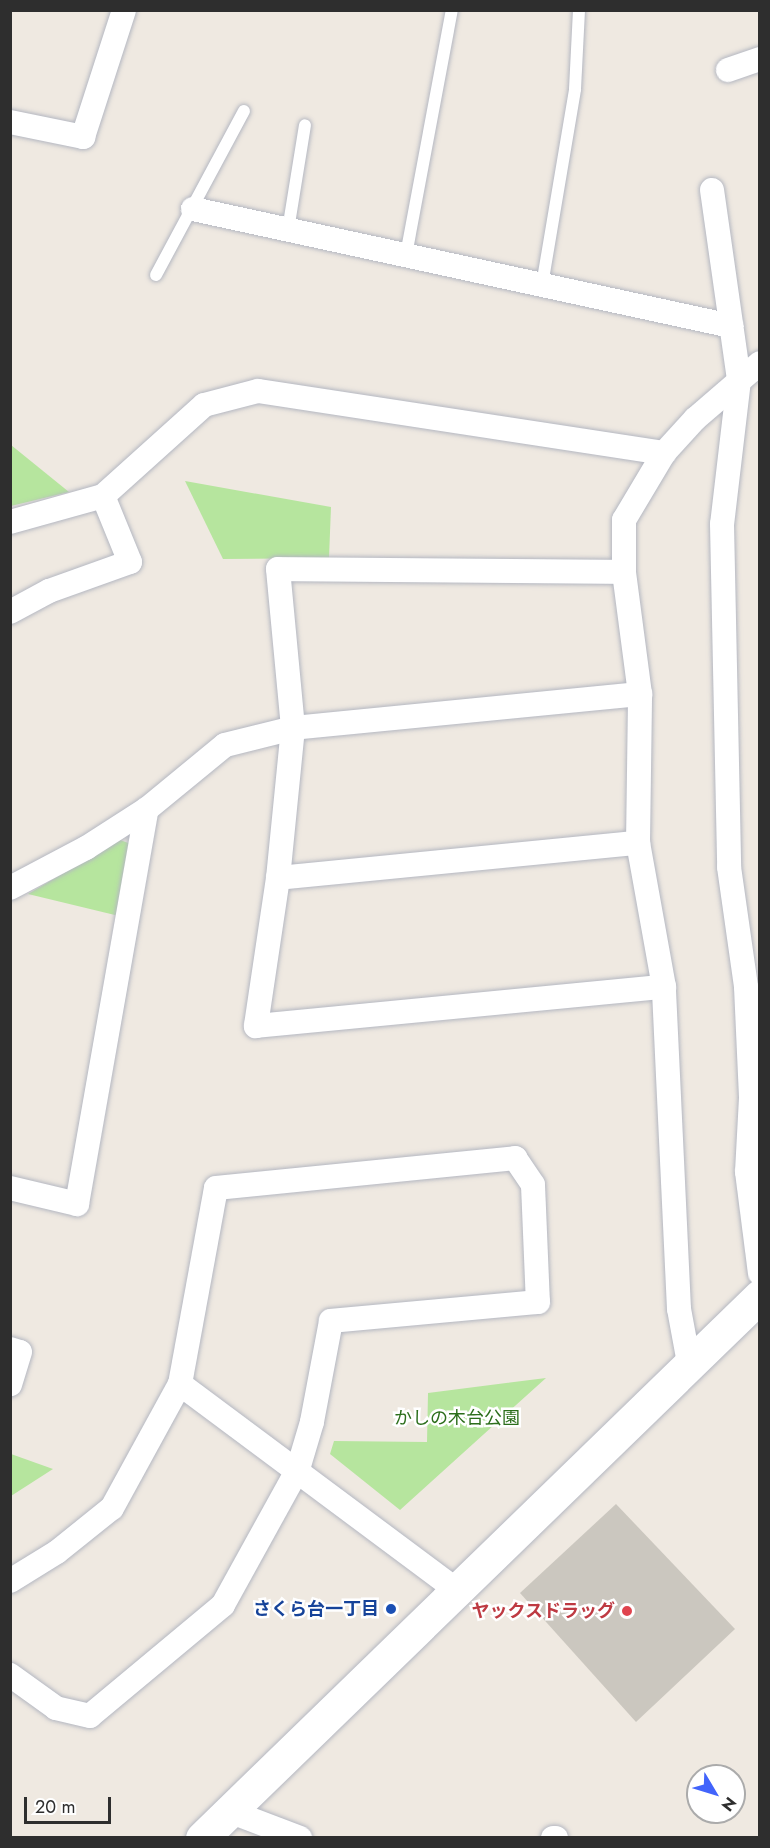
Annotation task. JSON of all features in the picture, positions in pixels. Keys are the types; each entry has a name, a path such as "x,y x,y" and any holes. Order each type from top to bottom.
{"street":[{"path":"10,123 83,136 124,10"},
{"path":"728,70 759,59"},
{"path":"712,190 739,381 722,524 728,855 746,987 751,1098 747,1173 759,1273"},
{"path":"193,209 731,326"},
{"path":"689,1363 679,1309 664,987 638,843 640,694 624,572 624,520 664,453 695,419 759,363"},
{"path":"10,522 103,496 204,405 258,391 664,453"},
{"path":"10,612 50,591 130,562 103,496"},
{"path":"624,572 278,569 293,728 278,878 256,1026 664,987"},
{"path":"10,888 86,848 147,809 225,745 293,728 640,694"},
{"path":"10,1188 77,1204 147,809"},
{"path":"278,878 638,843"},
{"path":"10,1581 57,1552 112,1508 180,1384 216,1188 515,1158 533,1185 538,1302 331,1321 312,1422 298,1469 223,1605 90,1716 56,1708 10,1675"},
{"path":"202,1838 455,1589 759,1296"},
{"path":"10,1348 20,1352 10,1384"},
{"path":"180,1384 298,1469 455,1589"},
{"path":"229,1811 300,1838"}],"lane":[{"path":"406,255 452,10"},
{"path":"542,285 575,89 579,10"},
{"path":"156,274 244,111"},
{"path":"288,230 305,125"}],"green space":[{"path":"11,445 69,492 11,506"},
{"path":"185,481 331,507 329,558 223,559"},
{"path":"120,840 134,845 119,916 28,894"},
{"name":"かしの木台公園","path":"546,1378 400,1510 330,1454 334,1441 427,1442 428,1393"},
{"path":"11,1454 53,1469 11,1496"}],"building":[{"name":"ヤックスドラッグ","path":"616,1504 735,1629 636,1722 520,1593"}],"place":[{"name":"さくら台一丁目","path":"391,1609"},
{"name":"ヤックスドラッグ","path":"627,1611"}]}
